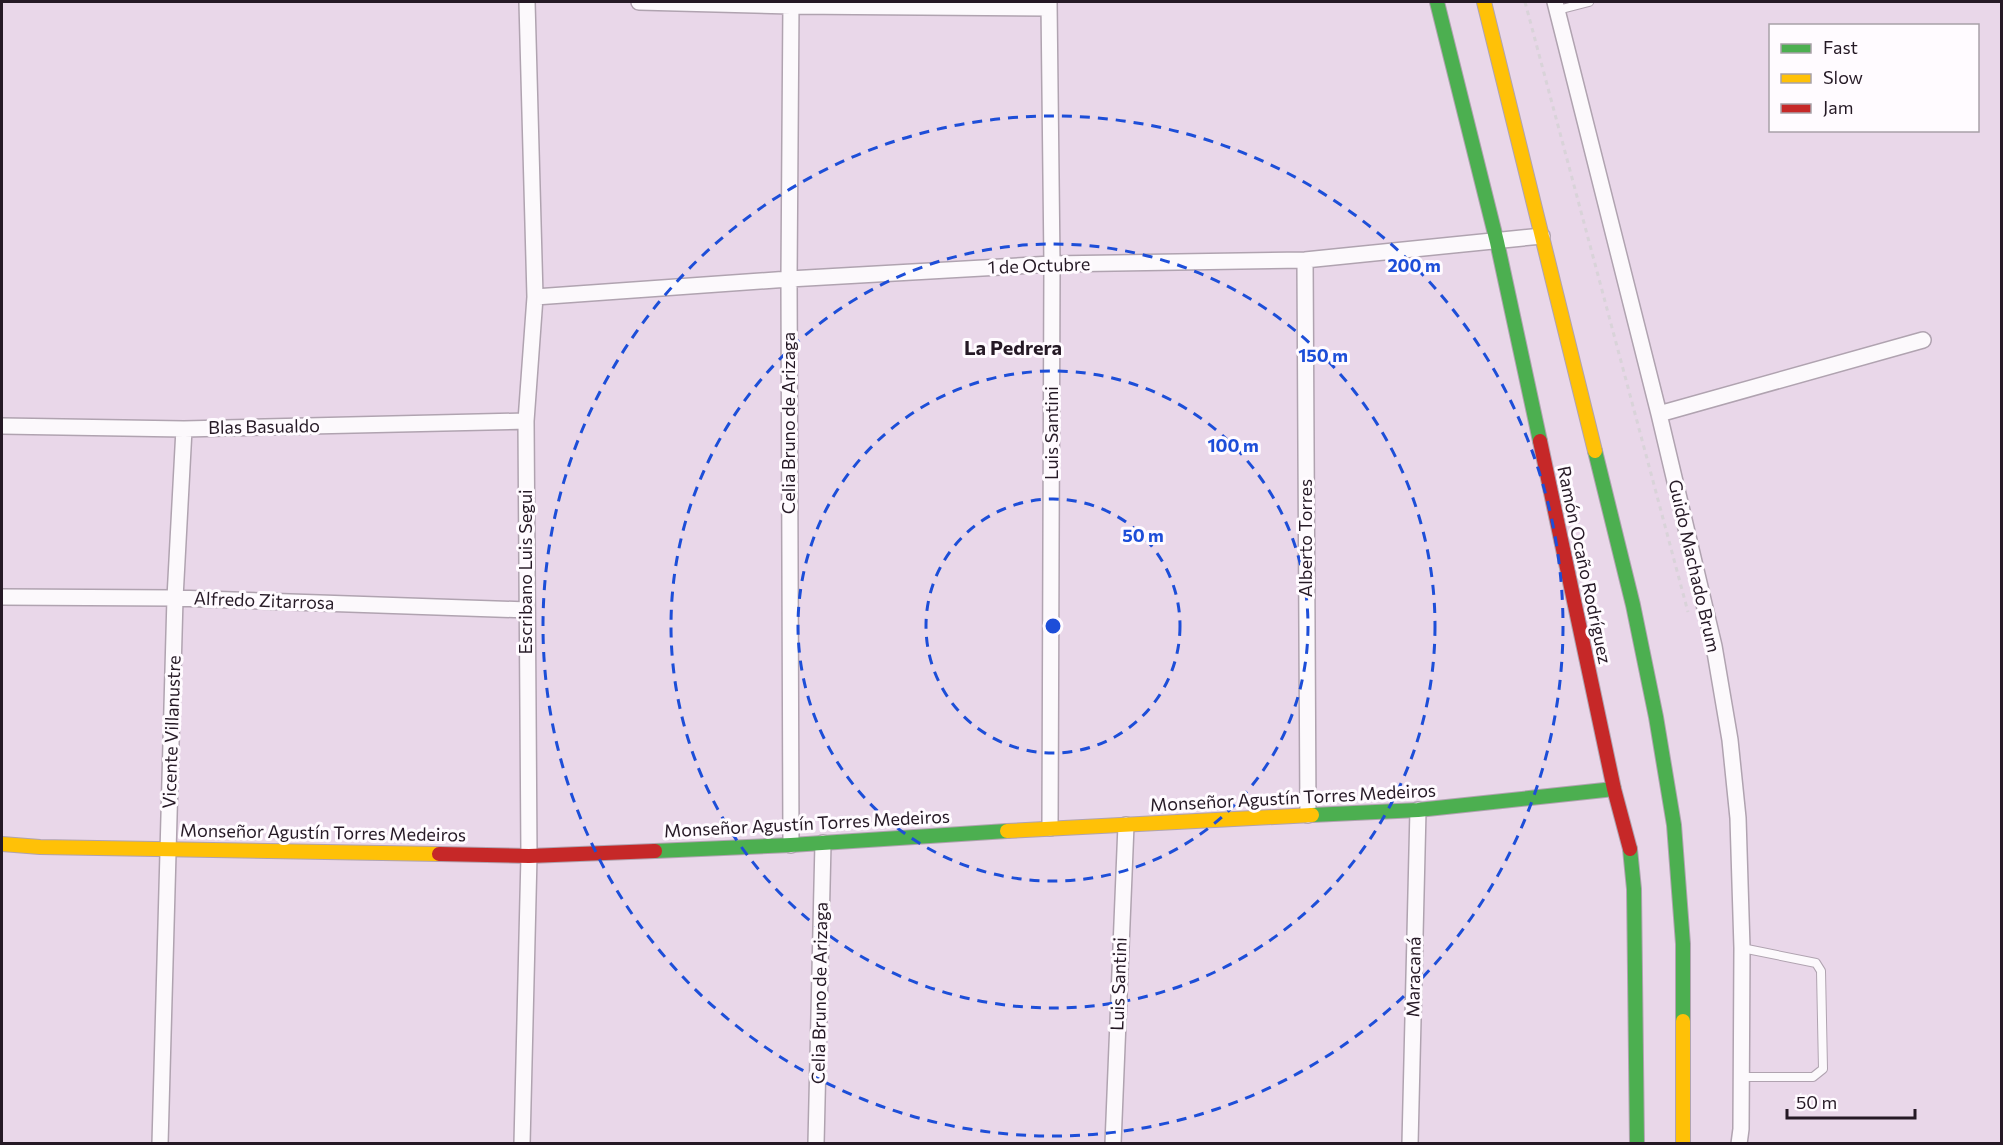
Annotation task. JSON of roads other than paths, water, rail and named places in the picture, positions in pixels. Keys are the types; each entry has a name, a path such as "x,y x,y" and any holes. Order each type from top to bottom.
{"main road":[{"name":"Ramón Ocaño Rodríguez","path":"1437,2 1497,242 1614,789 1629,840 1634,889 1637,1143"},
{"path":"1484,2 1633,605 1656,717 1674,825 1683,944 1683,1143"},
{"name":"Monseñor Agustín Torres Medeiros","path":"2,844 40,847 529,856 791,845 1050,828 1418,810 1614,789"}],"street":[{"name":"Escribano Luis Segui","path":"522,1143 529,856 525,421 535,297 527,2"},
{"path":"639,2 1049,5"},
{"name":"Celia Bruno de Arizaga","path":"791,4 789,279 791,845"},
{"name":"Luis Santini","path":"1049,5 1052,264 1050,828"},
{"name":"Guido Machado Brum","path":"1556,6 1659,414 1714,646 1730,740 1738,818 1742,948 1742,1077 1739,1143"},
{"name":"1 de Octubre","path":"535,297 1052,264 1305,260 1542,236"},
{"name":"Alberto Torres","path":"1305,260 1308,815"},
{"path":"1659,414 1923,340"},
{"name":"Blas Basualdo","path":"2,426 184,429 525,421"},
{"name":"Vicente Villanustre","path":"160,1143 175,598 184,429"},
{"name":"Alfredo Zitarrosa","path":"2,597 175,598 527,610"},
{"name":"Maracaná","path":"1410,1143 1418,810"},
{"name":"Luis Santini","path":"1113,1143 1126,825"},
{"name":"Celia Bruno de Arizaga","path":"816,1143 823,843"}],"lane":[{"path":"1556,6 1589,2"},
{"path":"1742,948 1816,963 1820,967 1823,1069 1813,1077 1742,1077"}],"district":[{"name":"La Pedrera","path":"1013,348"}]}
